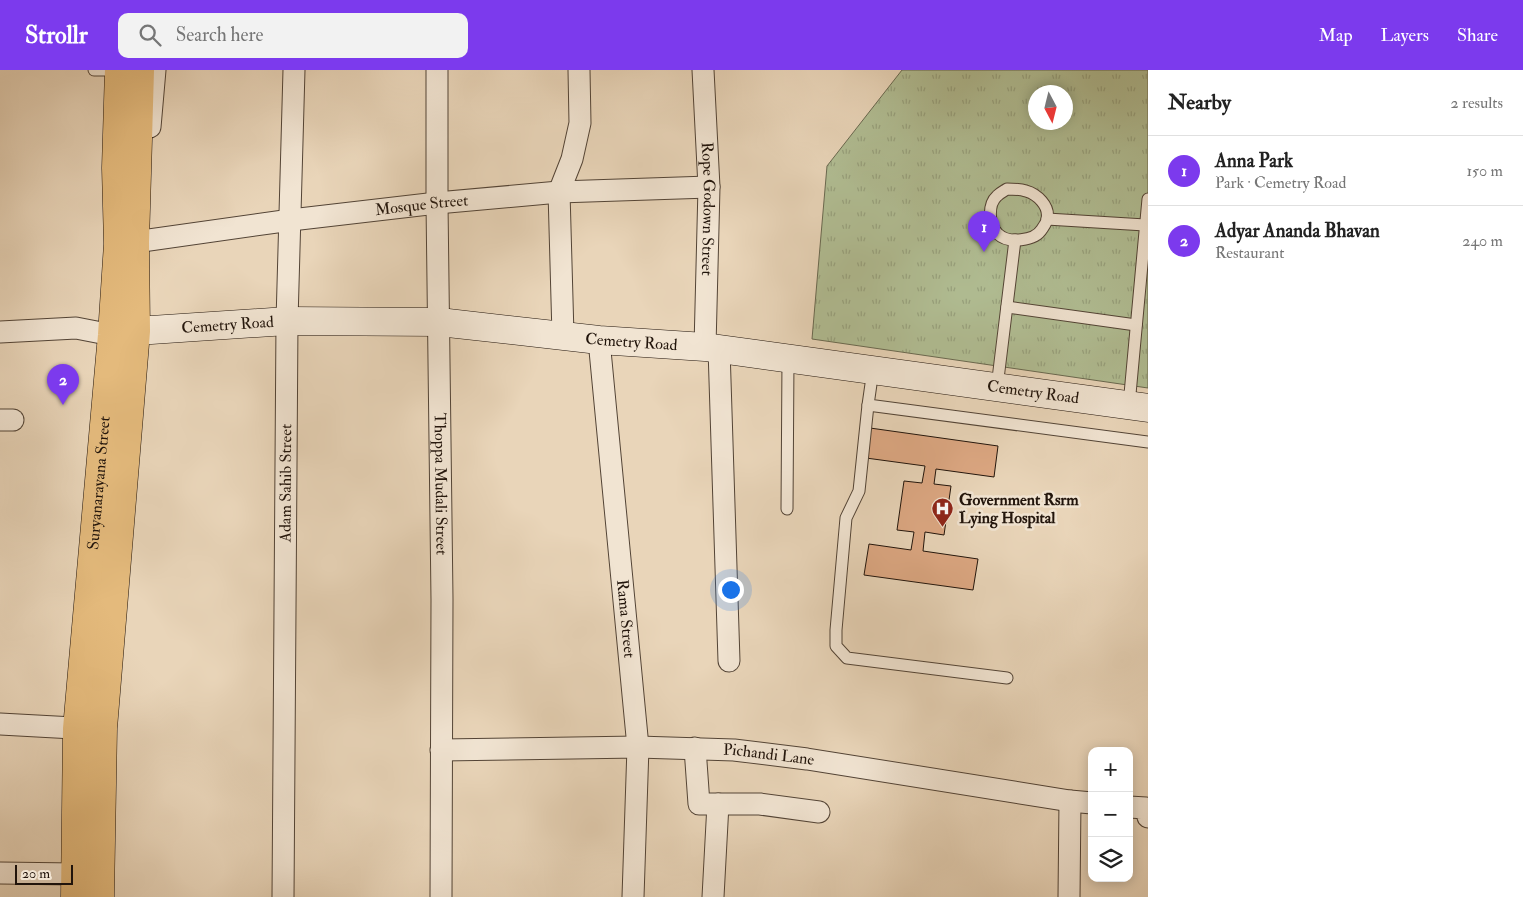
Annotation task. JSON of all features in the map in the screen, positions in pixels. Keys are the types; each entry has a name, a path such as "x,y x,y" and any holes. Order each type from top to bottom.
{"main road":[{"name":"Suryanarayana Street","path":"119,70 116,168 118,244 124,333"},
{"name":"Suryanarayana Street","path":"75,886 124,333 134,242 140,70"},
{"name":"Cemetry Road","path":"124,333 287,321 439,322 599,340 712,348 1138,406"},
{"name":"Suryanarayana Street","path":"90,729 100,897"}],"street":[{"path":"136,166 150,128 156,70"},
{"name":"Adam Sahib Street","path":"283,897 287,321 294,70"},
{"name":"Thoppa Mudali Street","path":"437,70 442,599 441,897"},
{"path":"563,335 559,192 572,159 580,123 579,70"},
{"name":"Rope Godown Street","path":"704,70 709,187 712,348 728,661"},
{"name":"Mosque Street","path":"134,242 291,220 437,203 559,192 709,187"},
{"path":"0,332 76,328 124,333"},
{"name":"Rama Street","path":"599,340 638,747 633,897"},
{"path":"0,724 90,729"},
{"name":"Pichandi Lane","path":"441,750 638,747 734,750 807,759 1088,803"},
{"path":"695,748 699,804 760,804 819,812"},
{"path":"1069,897 1070,801"},
{"path":"713,897 718,804"},
{"path":"1133,807 1146,808 1148,817"},
{"path":"0,872 75,886"}],"lane":[{"path":"94,70 105,70"},
{"path":"1007,189 1025,190 1037,196 1046,207 1048,219 1039,234 1030,238 1015,240 998,235 992,224 990,208 996,196 1007,189"},
{"path":"1138,406 1136,325 1148,199"},
{"path":"1048,219 1145,225"},
{"path":"996,387 1015,240"},
{"path":"1007,307 1136,325"},
{"path":"787,509 788,358"},
{"path":"873,370 859,491 846,518 836,646 847,658 1007,678"},
{"path":"868,405 1148,442"}],"green space":[{"path":"902,70 1148,70 1148,388 812,339 827,166"}],"building":[{"path":"870,428 998,446 994,477 936,469 934,484 951,486 944,535 925,532 923,551 978,559 973,590 864,575 869,544 911,550 914,532 897,530 904,481 922,483 925,466 866,458"}],"place":[{"name":"Anna Park","path":"984,252"},
{"name":"Adyar Ananda Bhavan","path":"63,405"},
{"name":"Government Rsrm Lying Hospital","path":"943,528"}]}
